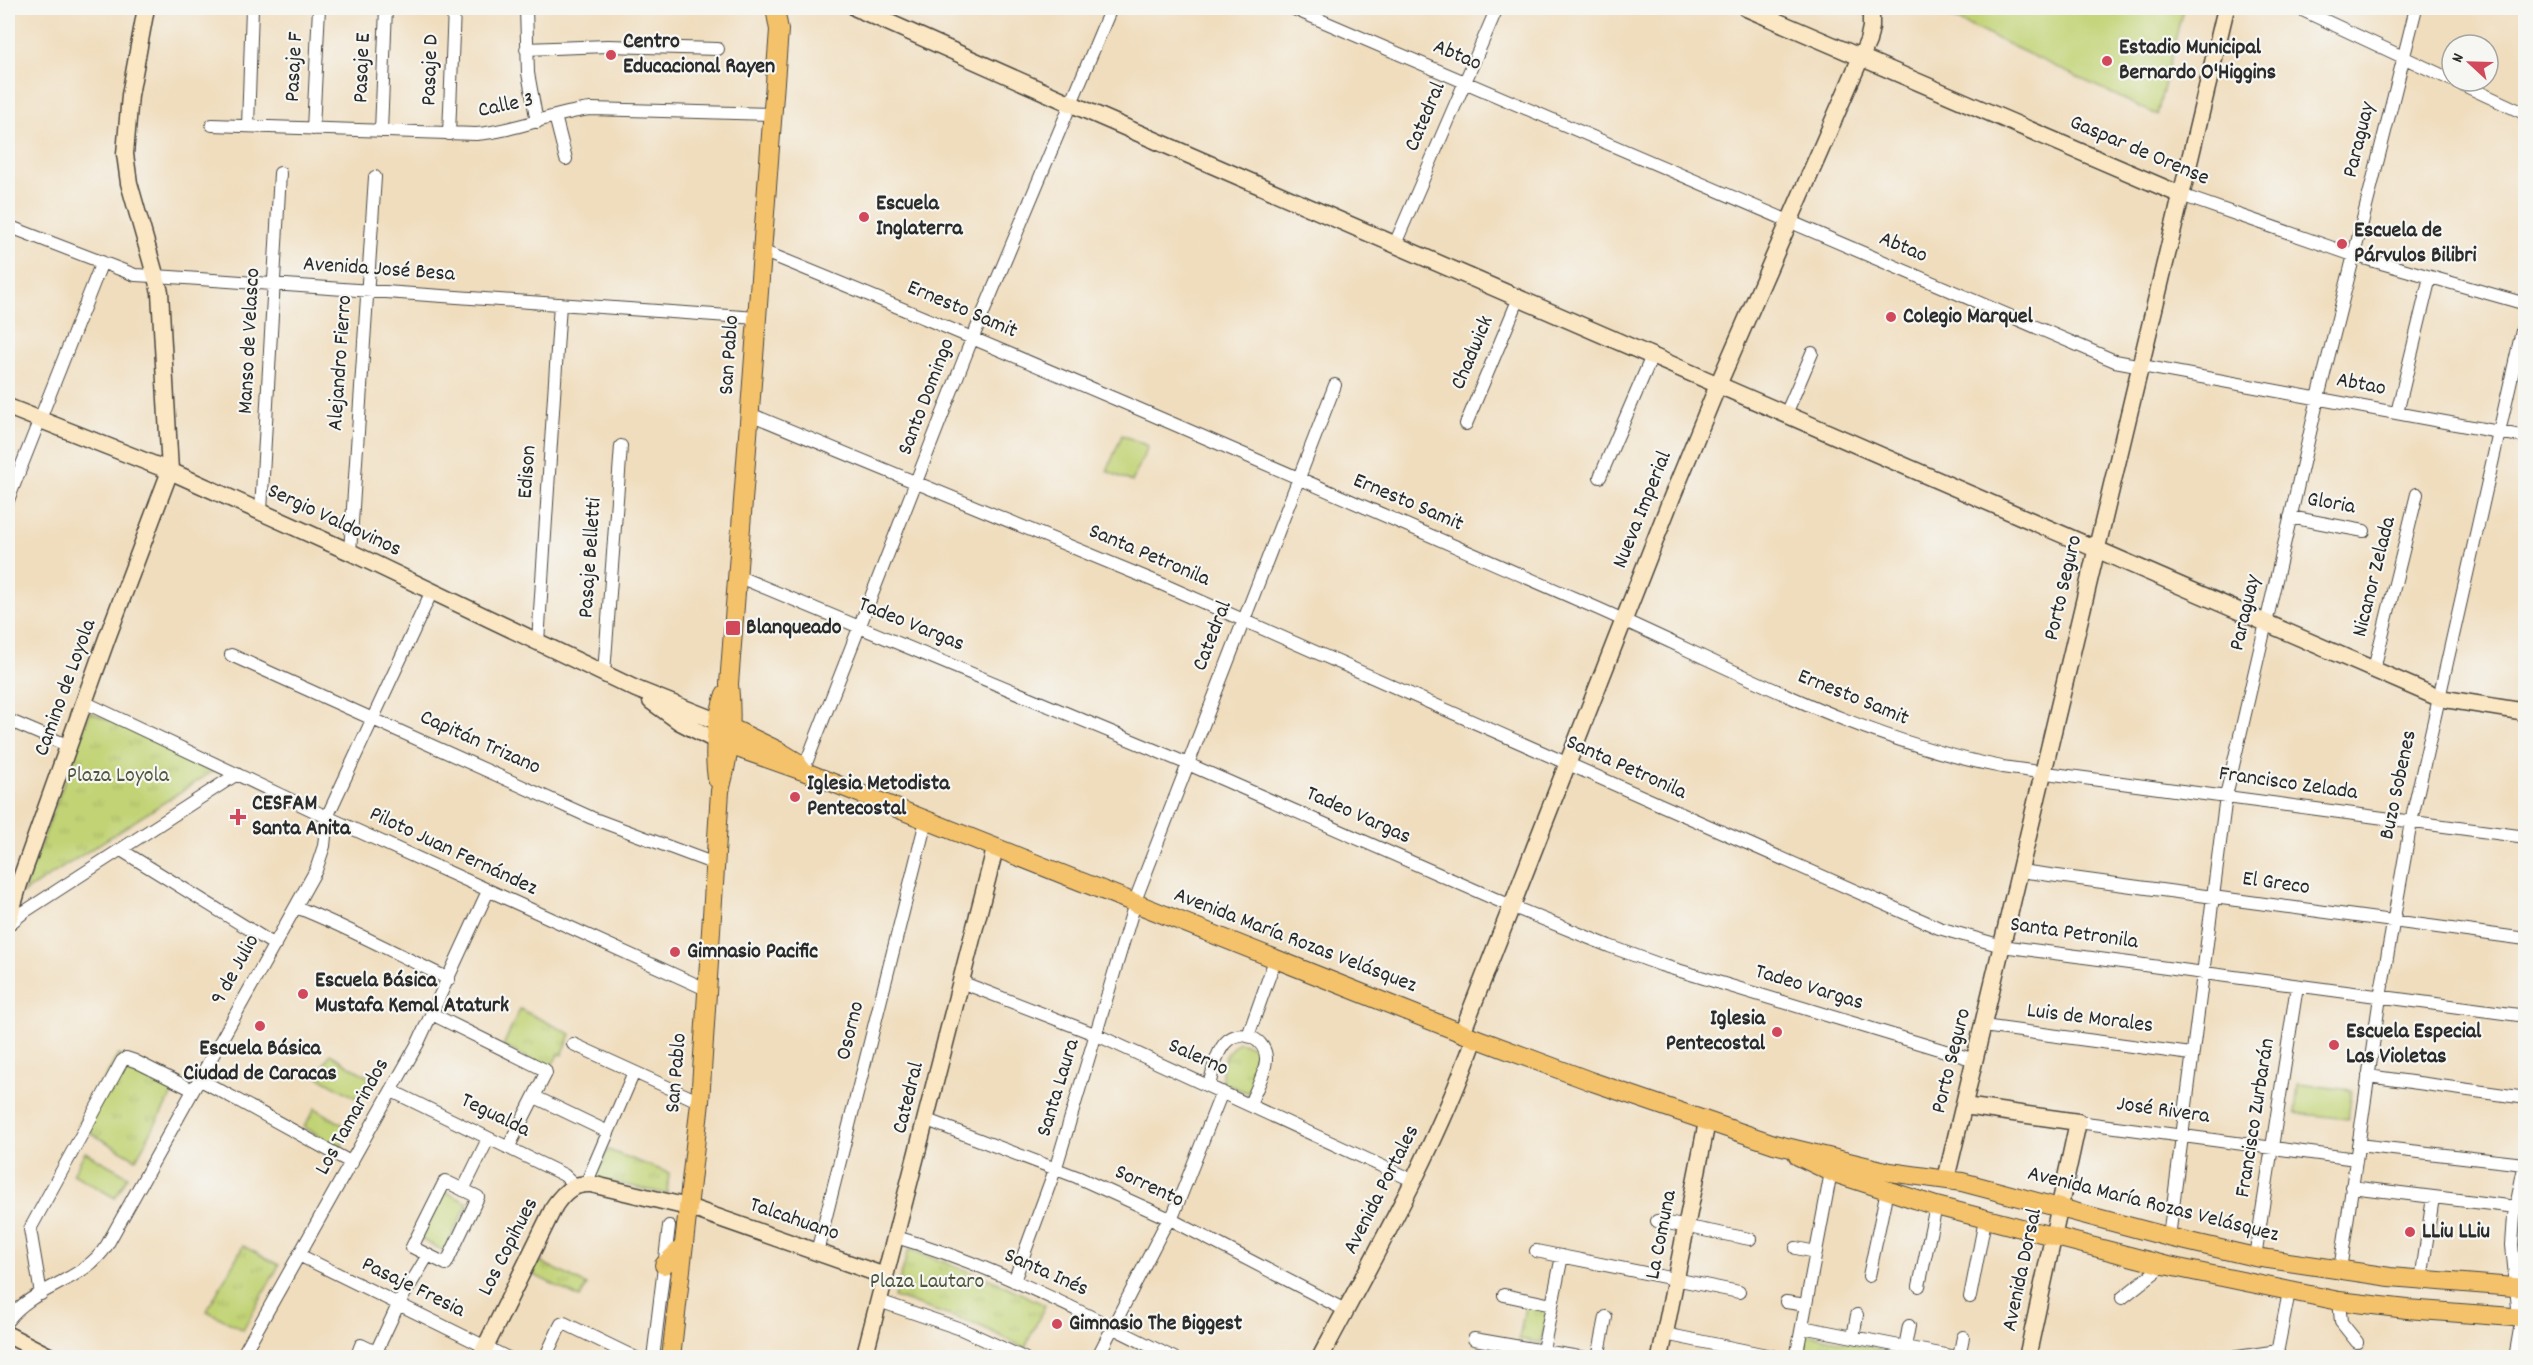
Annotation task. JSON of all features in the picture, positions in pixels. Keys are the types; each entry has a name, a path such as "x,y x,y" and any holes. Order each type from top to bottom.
{"main road":[{"name":"San Pablo","path":"775,8 779,30"},
{"name":"San Pablo","path":"671,1358 700,1102 724,734 772,114 779,30 786,8"},
{"name":"Avenida María Rozas Velásquez","path":"724,734 803,771 1275,960 1469,1035 1707,1122 1774,1144 1890,1172 1946,1179 2255,1257 2421,1281 2521,1287"},
{"name":"Avenida María Rozas Velásquez","path":"1774,1144 1831,1172 1936,1206 2164,1265 2339,1301 2407,1310 2522,1318"},
{"path":"664,1265 684,1246"}],"street":[{"path":"146,8 128,109 125,154 129,183 157,276 162,304 170,471"},
{"path":"248,126 252,8"},
{"name":"Pasaje F","path":"313,129 319,8"},
{"name":"Pasaje E","path":"381,131 386,8"},
{"name":"Pasaje D","path":"449,134 454,8"},
{"path":"526,8 526,49 537,122"},
{"path":"856,8 1069,103 2439,698 2526,711"},
{"name":"Santo Domingo","path":"803,771 974,337 1069,103 1111,8"},
{"name":"Abtao","path":"1292,8 2123,363 2526,437"},
{"name":"Catedral","path":"1395,244 1497,8"},
{"name":"Gaspar de Orense","path":"1746,8 2181,195 2353,255 2526,304"},
{"name":"Nueva Imperial","path":"1469,1035 1511,906 1718,385 1862,57 1870,34 1871,8"},
{"name":"Porto Seguro","path":"1946,1179 2226,8"},
{"path":"2298,8 2440,74"},
{"name":"Paraguay","path":"2169,1237 2226,796 2318,398 2416,8"},
{"path":"526,49 608,46 718,49"},
{"path":"2481,93 2526,114"},
{"name":"Calle 3","path":"212,125 488,134 574,111 600,109 772,114"},
{"path":"555,116 566,159"},
{"name":"Manso de Velasco","path":"261,512 280,173"},
{"name":"Alejandro Fierro","path":"350,552 375,177"},
{"name":"Avenida José Besa","path":"8,226 135,275 757,318"},
{"name":"Ernesto Samit","path":"762,251 974,337 1624,619 1798,700 1865,728 1972,760 2044,773"},
{"path":"8,500 102,262"},
{"path":"2397,413 2430,277"},
{"name":"Chadwick","path":"1466,424 1519,298"},
{"name":"Edison","path":"538,642 560,304"},
{"name":"Buzo Sobenes","path":"2340,1270 2380,997 2411,822 2526,313"},
{"path":"1786,414 1812,353"},
{"path":"1600,477 1652,356"},
{"name":"Catedral","path":"1134,904 1335,385"},
{"name":"Sergio Valdovinos","path":"8,407 170,471 350,552 636,689 724,734"},
{"name":"Santa Petronila","path":"750,414 1098,556 1566,765 1939,928 2002,946 2526,1016"},
{"name":"Pasaje Belletti","path":"603,673 621,446"},
{"name":"Camino de Loyola","path":"8,924 84,702 170,471"},
{"name":"Nicanor Zelada","path":"2374,669 2417,494"},
{"name":"Gloria","path":"2290,517 2364,531"},
{"name":"Tadeo Vargas","path":"737,576 1188,764 1511,906 1661,965 1975,1060"},
{"name":"9 de Julio","path":"8,1320 16,1310 87,1267 104,1250 275,945 320,860 326,837 327,817 432,591"},
{"name":"Capitán Trizano","path":"231,655 607,825 715,864"},
{"name":"Piloto Juan Fernández","path":"84,702 327,817 708,990"},
{"path":"8,720 69,746"},
{"name":"Francisco Zelada","path":"2044,773 2526,837"},
{"name":"Camino de Loyola","path":"8,924 237,774"},
{"name":"Osorno","path":"816,1251 926,821"},
{"name":"Catedral","path":"864,1358 995,849"},
{"path":"121,850 275,945"},
{"name":"El Greco","path":"2020,871 2526,939"},
{"name":"Los Tamarindos","path":"241,1358 392,1091 449,979 488,891"},
{"name":"Santa Laura","path":"1014,1281 1056,1167 1134,904"},
{"path":"296,907 338,924 449,979"},
{"path":"1248,1035 1275,960"},
{"name":"Salerno","path":"961,982 1097,1035 1414,1181"},
{"name":"Francisco Zurbarán","path":"2255,1257 2297,986"},
{"path":"432,1014 546,1073 508,1148"},
{"name":"Luis de Morales","path":"1983,1026 2191,1054"},
{"path":"1209,1085 1225,1043 1235,1036 1248,1035 1259,1042 1266,1058 1250,1104"},
{"name":"Avenida Portales","path":"1320,1358 1433,1142 1469,1035"},
{"path":"573,1044 700,1102"},
{"path":"41,1294 30,1229 122,1061 126,1058 196,1085 352,1163"},
{"name":"Los Copihues","path":"482,1352 555,1205 566,1191 580,1185 608,1132 634,1072"},
{"path":"2368,1076 2526,1098"},
{"name":"Tegualda","path":"392,1091 580,1185 688,1207"},
{"path":"1097,1358 1162,1229 1170,1219 1222,1092"},
{"path":"535,1096 608,1132"},
{"name":"José Rivera","path":"1964,1106 2356,1159"},
{"name":"Sorrento","path":"927,1120 1056,1167 1170,1219 1345,1311"},
{"name":"La Comuna","path":"1660,1358 1707,1122"},
{"name":"Avenida Dorsal","path":"2027,1358 2078,1122"},
{"path":"463,1190 488,1139"},
{"path":"2358,1145 2525,1161 2512,1255 2521,1287 2522,1318 2515,1358"},
{"path":"1796,1358 1831,1172"},
{"path":"445,1181 478,1197 446,1264 428,1255 412,1247 445,1181"},
{"path":"2351,1186 2433,1197 2519,1214"},
{"path":"1869,1276 1887,1190"},
{"path":"2421,1281 2433,1197"},
{"path":"1919,1286 1936,1206"},
{"name":"Talcahuano","path":"688,1207 885,1276"},
{"path":"1970,1297 1985,1220"},
{"path":"1657,1221 1750,1239"},
{"path":"653,1358 669,1226"},
{"name":"Santa Inés","path":"896,1238 1014,1281 1174,1358"},
{"path":"1796,1248 1816,1252"},
{"path":"1536,1251 1739,1292"},
{"name":"Pasaje Fresia","path":"299,1255 398,1305 482,1352 508,1358"},
{"path":"356,1358 361,1345 382,1355 398,1305 428,1255"},
{"path":"1543,1353 1562,1256"},
{"path":"2122,1298 2164,1265"},
{"path":"2230,1358 2277,1354 2289,1292"},
{"path":"1504,1295 1552,1305"},
{"path":"2339,1301 2341,1322 2357,1342"},
{"path":"879,1302 961,1329 1024,1358"},
{"path":"1786,1302 1806,1305"},
{"path":"1853,1337 1857,1315"},
{"path":"1598,1358 1606,1317"},
{"path":"544,1358 561,1324 564,1323 636,1358"},
{"path":"1905,1347 1909,1326"},
{"path":"1802,1327 1960,1357 1963,1337"},
{"path":"1665,1334 1722,1352 1778,1357"},
{"path":"8,1335 53,1358"},
{"path":"1474,1339 1543,1353 1586,1358"},
{"path":"1883,1358 1886,1343"}],"green space":[{"name":"Estadio Municipal Bernardo O'Higgins","path":"1932,8 2183,8 2157,115"},
{"path":"1122,435 1148,446 1132,482 1107,471"},
{"name":"Plaza Loyola","path":"90,712 218,768 23,893"},
{"path":"520,1009 571,1034 562,1055 559,1053 550,1069 503,1046"},
{"path":"1238,1042 1257,1047 1259,1053 1259,1071 1249,1093 1223,1083 1224,1060"},
{"path":"330,1054 370,1078 358,1099 317,1076"},
{"path":"118,1055 176,1087 136,1159 78,1126"},
{"path":"2298,1084 2352,1090 2348,1119 2295,1113"},
{"path":"315,1108 350,1129 340,1148 304,1127"},
{"path":"608,1150 669,1173 667,1194 594,1178"},
{"path":"85,1152 128,1176 115,1198 73,1174"},
{"path":"444,1191 468,1203 444,1251 420,1239"},
{"path":"243,1246 279,1265 243,1330 207,1311"},
{"name":"Plaza Lautaro","path":"909,1249 997,1282 1045,1305 1025,1348 980,1326 894,1297"},
{"path":"539,1261 587,1285 580,1298 532,1274"},
{"path":"1526,1302 1549,1307 1541,1343 1519,1339"},
{"path":"1803,1334 1880,1349 1878,1358 1813,1357 1802,1352"}],"place":[{"name":"Centro Educacional Rayen","path":"611,55"},
{"name":"Estadio Municipal Bernardo O'Higgins","path":"2107,61"},
{"name":"Escuela Inglaterra","path":"864,217"},
{"name":"Escuela de Párvulos Bilibri","path":"2342,244"},
{"name":"Colegio Marquel","path":"1891,317"},
{"name":"Blanqueado","path":"733,628"},
{"name":"Iglesia Metodista Pentecostal","path":"795,797"},
{"name":"CESFAM Santa Anita","path":"238,817"},
{"name":"Gimnasio Pacific","path":"675,952"},
{"name":"Escuela Básica Mustafa Kemal Ataturk","path":"303,994"},
{"name":"Escuela Básica Ciudad de Caracas","path":"260,1026"},
{"name":"Iglesia Pentecostal","path":"1777,1032"},
{"name":"Escuela Especial Las Violetas","path":"2334,1045"},
{"name":"LLiu LLiu","path":"2410,1232"},
{"name":"Gimnasio The Biggest","path":"1057,1324"}]}
